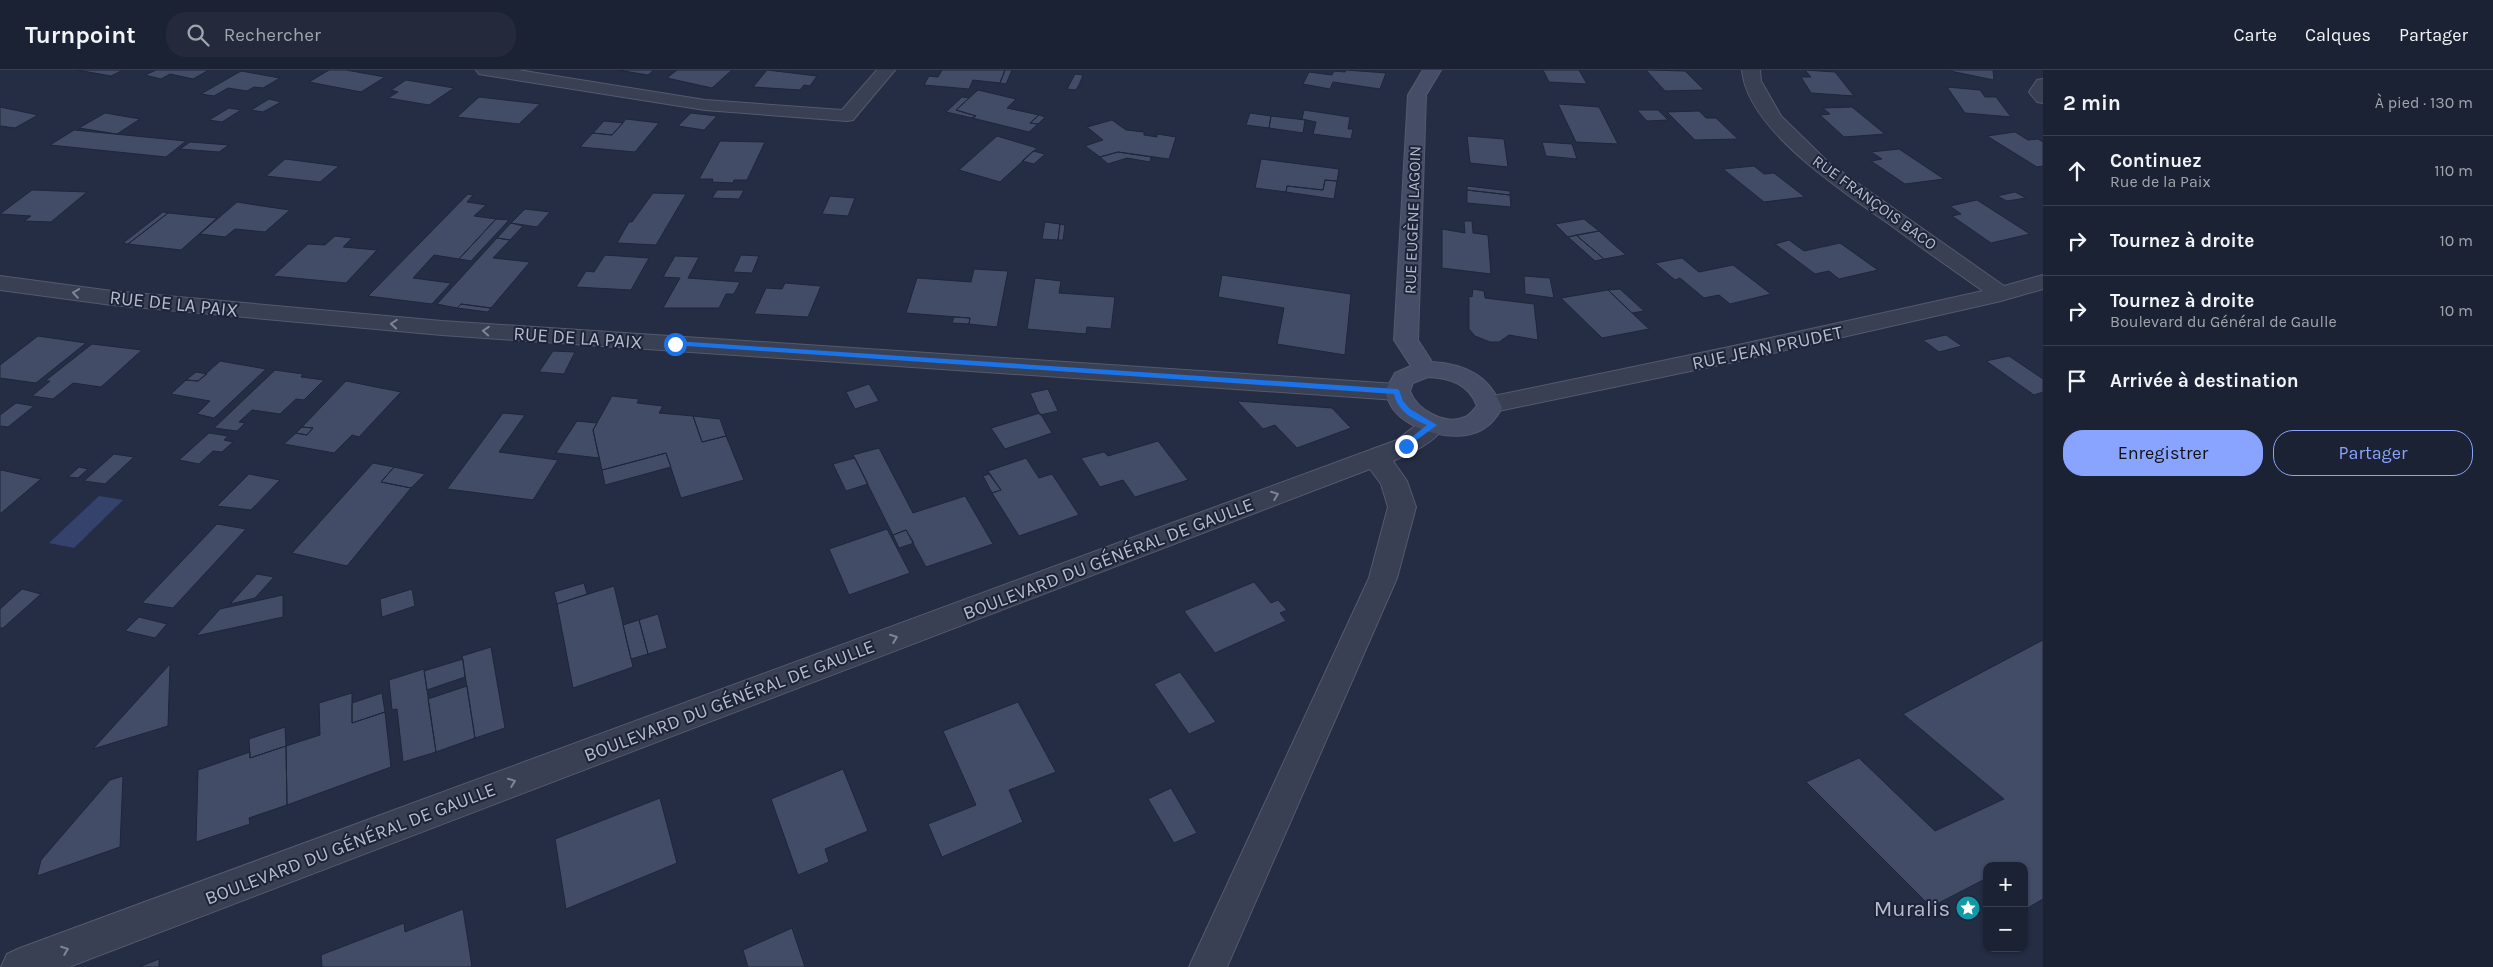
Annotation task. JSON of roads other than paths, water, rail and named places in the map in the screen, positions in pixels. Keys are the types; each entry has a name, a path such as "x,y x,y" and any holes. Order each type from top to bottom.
{"street":[{"path":"485,70 705,105 847,116 886,70"},
{"name":"RUE EUGÈNE LAGOIN","path":"1425,369 1406,340 1417,96 1432,70"},
{"name":"RUE FRANÇOIS BACO","path":"1751,70 1752,81 1773,119 1822,166 2001,294"},
{"path":"2043,84 2038,92 2043,98"},
{"name":"RUE JEAN PRUDET","path":"1489,405 1729,356 2001,294 2043,282"},
{"name":"RUE DE LA PAIX","path":"0,283 121,298 442,328 1397,392"},
{"path":"1425,369 1443,370 1462,375 1477,384 1487,396 1490,408 1484,419 1471,426 1453,428 1433,425 1418,419 1407,411 1399,401 1397,392 1400,381 1410,373 1425,369"},
{"name":"BOULEVARD DU GÉNÉRAL DE GAULLE","path":"20,967 1406,446 1433,425"},
{"path":"1208,967 1383,578 1402,507 1394,482 1375,457"}],"water":[{"path":"99,496 123,500 74,548 49,543"}],"place":[{"name":"Muralis","path":"1968,908"}]}
